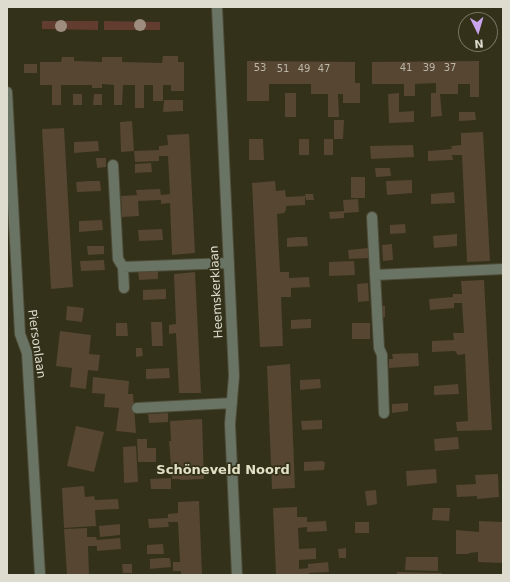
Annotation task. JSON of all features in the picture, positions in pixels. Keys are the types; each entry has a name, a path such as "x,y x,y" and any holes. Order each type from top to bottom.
{"street":[{"name":"Heemskerklaan","path":"217,7 234,376 230,424 237,575"},
{"name":"Piersonlaan","path":"7,92 20,334 27,353 40,575"},
{"path":"113,165 118,259 123,267 124,288"},
{"path":"372,217 379,348 382,355 384,413"},
{"path":"123,267 229,263"},
{"path":"375,275 503,269"},
{"path":"137,408 232,403"}],"shaded area":[{"path":"42,21 98,21 98,30 42,29"},
{"path":"104,21 160,22 160,30 104,30"}],"building":[{"path":"163,56 178,56 178,62 184,62 184,91 171,91 171,85 163,85 163,101 153,101 153,85 144,85 144,108 135,108 135,85 123,85 122,105 114,105 114,85 102,84 102,88 92,88 92,85 61,85 61,105 52,105 52,85 40,85 40,62 61,62 62,57 74,57 74,61 102,62 102,57 122,57 122,62 162,63"},
{"path":"247,61 355,62 355,83 360,83 360,103 343,103 343,94 338,94 339,117 328,117 328,94 311,94 311,84 269,84 269,101 247,101"},
{"path":"479,61 479,97 470,97 470,84 458,84 458,94 440,94 442,116 431,117 431,93 436,93 436,83 415,84 415,96 404,96 404,84 372,84 372,62"},
{"path":"24,64 37,64 37,73 24,73"},
{"path":"285,93 296,93 296,117 285,117"},
{"path":"399,93 399,112 414,111 414,122 389,123 388,94"},
{"path":"73,94 82,94 82,105 73,105"},
{"path":"94,94 102,94 102,105 93,105"},
{"path":"164,100 183,100 183,111 163,112"},
{"path":"459,112 475,112 476,120 459,121"},
{"path":"334,120 344,120 343,139 334,139"},
{"path":"132,121 134,151 121,152 120,122"},
{"path":"64,128 73,287 51,289 42,129"},
{"path":"483,132 490,261 467,262 462,155 452,155 453,160 428,161 428,151 452,149 451,146 461,145 461,133"},
{"path":"189,134 195,253 172,255 170,203 161,204 161,200 138,201 139,216 122,217 121,196 137,195 136,190 160,189 161,195 170,194 168,156 159,156 159,161 135,162 134,151 159,150 159,146 168,145 167,135"},
{"path":"249,139 263,139 264,160 249,160"},
{"path":"299,139 309,139 309,155 299,155"},
{"path":"324,139 333,139 333,155 324,155"},
{"path":"98,141 99,151 74,153 74,142"},
{"path":"413,145 414,157 371,159 370,146"},
{"path":"96,158 106,158 106,167 97,168"},
{"path":"151,163 152,172 135,173 135,164"},
{"path":"375,168 390,168 391,176 376,177"},
{"path":"351,177 365,177 365,198 351,198"},
{"path":"412,180 412,193 387,195 386,181"},
{"path":"100,181 101,191 77,192 76,182"},
{"path":"275,181 276,191 285,190 286,197 305,196 305,205 286,206 284,213 277,214 280,272 289,272 289,278 309,277 310,287 291,288 291,297 281,297 283,346 260,347 252,183"},
{"path":"454,192 455,203 431,204 431,194"},
{"path":"305,194 313,194 314,200 306,200"},
{"path":"358,199 359,212 344,213 344,218 330,219 329,212 344,211 343,200"},
{"path":"102,220 103,230 79,232 79,221"},
{"path":"405,224 406,233 390,234 390,225"},
{"path":"162,229 163,240 139,241 138,230"},
{"path":"457,234 457,246 434,248 433,236"},
{"path":"307,237 308,246 287,247 287,238"},
{"path":"392,244 393,260 383,261 382,245"},
{"path":"87,246 104,246 104,254 88,255"},
{"path":"368,248 368,258 349,259 348,250"},
{"path":"104,260 105,270 81,271 80,261"},
{"path":"354,261 355,275 329,276 329,262"},
{"path":"158,269 158,279 139,280 138,271"},
{"path":"195,272 201,393 179,393 176,333 169,334 169,325 176,324 174,274"},
{"path":"484,280 492,430 457,431 456,422 468,421 465,354 458,355 455,351 432,352 432,341 454,340 453,333 464,333 462,303 454,303 454,308 430,310 429,299 453,297 453,294 462,294 461,281"},
{"path":"368,283 369,301 358,302 357,284"},
{"path":"166,289 166,299 143,300 143,290"},
{"path":"67,306 84,308 82,322 66,320"},
{"path":"381,306 385,306 385,317 381,317"},
{"path":"311,319 311,328 291,329 291,320"},
{"path":"151,322 162,322 163,346 152,346"},
{"path":"116,323 127,323 128,336 116,336"},
{"path":"352,323 370,323 370,339 352,339"},
{"path":"60,331 91,335 89,354 100,355 98,371 88,370 86,389 70,387 72,368 56,366"},
{"path":"136,348 142,348 143,356 136,357"},
{"path":"418,353 419,366 389,368 389,359 393,359 392,354"},
{"path":"290,364 295,488 272,489 267,366"},
{"path":"169,368 170,378 146,379 146,369"},
{"path":"93,377 129,381 128,394 133,394 136,433 116,431 119,408 104,407 105,394 92,393"},
{"path":"320,379 321,388 300,390 300,380"},
{"path":"458,384 459,394 434,395 434,386"},
{"path":"408,403 408,411 392,413 392,404"},
{"path":"168,413 168,422 149,423 148,414"},
{"path":"202,419 204,479 172,479 169,441 171,441 170,421"},
{"path":"322,420 322,429 302,430 301,421"},
{"path":"76,426 104,432 94,472 67,466"},
{"path":"458,437 459,449 435,451 434,439"},
{"path":"137,439 147,439 147,448 156,448 156,462 138,462"},
{"path":"136,446 138,482 124,483 123,447"},
{"path":"304,462 325,462 324,470 304,471"},
{"path":"436,469 437,483 407,486 406,471"},
{"path":"498,474 499,497 477,499 477,496 457,497 456,485 476,484 475,475"},
{"path":"171,478 171,489 151,489 150,479"},
{"path":"84,486 85,497 94,496 95,500 118,499 119,509 95,510 96,526 64,528 62,488"},
{"path":"376,490 377,504 367,506 365,491"},
{"path":"199,501 202,575 181,575 181,571 173,571 173,562 180,562 178,522 168,522 169,527 149,528 148,519 168,518 168,514 178,513 178,502"},
{"path":"297,507 297,517 307,517 307,522 326,521 327,531 307,532 307,527 298,528 299,549 316,548 316,559 299,560 299,569 308,568 308,564 328,562 329,572 309,573 309,575 276,575 273,508"},
{"path":"433,508 450,508 449,521 432,520"},
{"path":"479,521 503,522 503,563 478,562 478,552 456,554 456,530 479,532"},
{"path":"355,522 369,522 369,533 355,533"},
{"path":"120,524 120,535 100,537 99,526"},
{"path":"87,528 87,537 96,537 97,540 120,538 121,549 97,551 97,546 88,546 89,575 67,575 64,529"},
{"path":"163,544 164,554 147,554 147,545"},
{"path":"346,548 346,558 339,558 338,549"},
{"path":"406,557 438,557 438,571 405,570"},
{"path":"170,558 171,567 150,569 150,559"},
{"path":"122,564 132,564 132,573 123,573"},
{"path":"397,572 442,573 442,575 397,575"}],"district":[{"name":"Schöneveld Noord","path":"223,471"}]}
